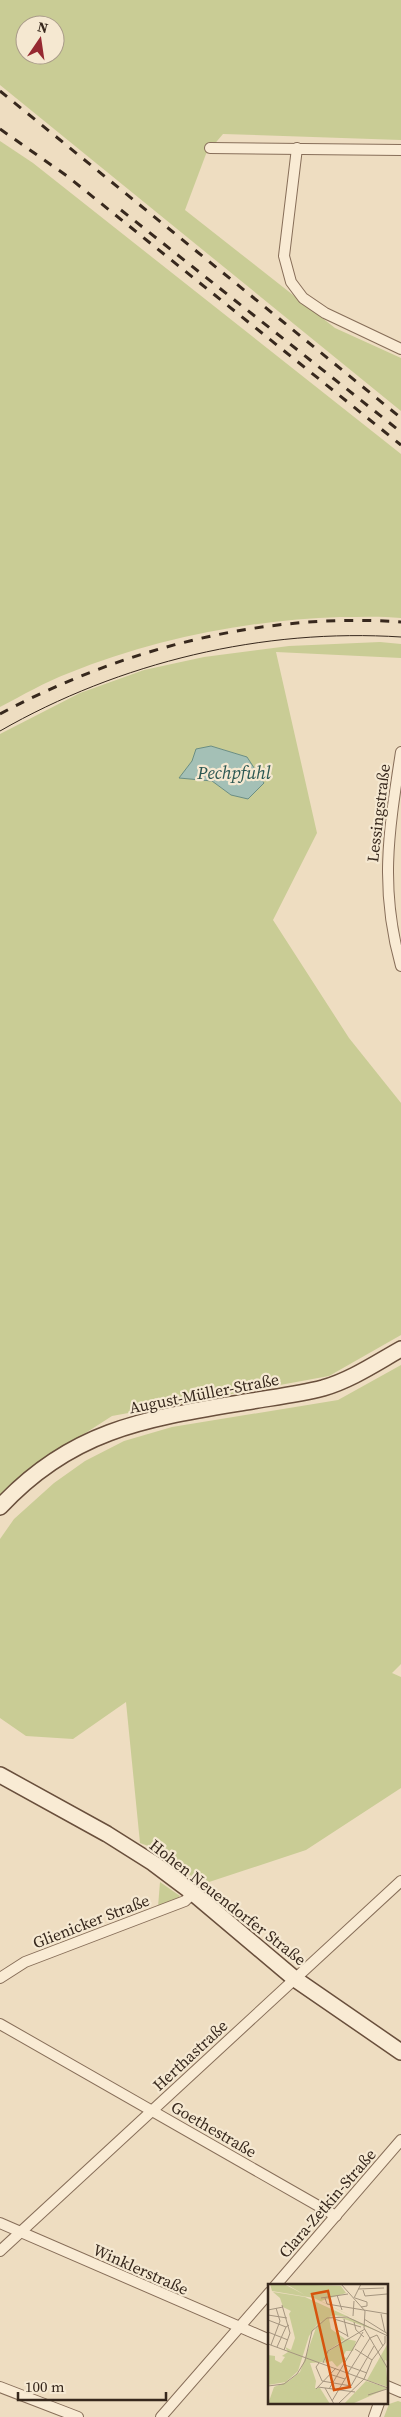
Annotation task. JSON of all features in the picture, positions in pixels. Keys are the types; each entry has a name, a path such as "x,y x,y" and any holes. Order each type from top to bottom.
{"main road":[{"name":"August-Müller-Straße","path":"0,1507 22,1484 51,1462 81,1445 114,1430 165,1416 324,1387 352,1376 401,1349"},
{"name":"Hohen Neuendorfer Straße","path":"0,1775 130,1848 193,1893 296,1978 401,2052"}],"street":[{"path":"210,148 401,150"},
{"path":"297,148 284,256 291,282 303,298 325,314 401,349"},
{"name":"Lessingstraße","path":"401,752 388,839 386,881 392,928 401,966"},
{"name":"Herthastraße","path":"0,2251 401,1881"},
{"name":"Glienicker Straße","path":"0,1978 25,1962 185,1901 193,1893"},
{"name":"Goethestraße","path":"0,2024 336,2216"},
{"name":"Clara-Zetkin-Straße","path":"277,2284 401,2140"},
{"name":"Winklerstraße","path":"0,2223 238,2328 268,2339"},
{"path":"162,2417 268,2294"},
{"path":"388,2386 401,2392"},
{"path":"0,2387 78,2417"},
{"path":"374,2417 379,2404"}],"green space":[{"path":"0,0 401,0 401,140 223,134 206,154 185,210 335,328 401,358 401,411 0,85"},
{"path":"0,141 33,163 401,454 401,618 340,617 305,619 271,622 202,633 134,650 101,661 51,680 0,707"},
{"path":"380,642 401,644 401,658 276,652 317,833 273,920 349,1038 401,1103 401,1335 329,1376 112,1416 42,1461 0,1496 0,734 80,693 144,670 204,657 289,646","holes":["211,746 247,757 264,783 231,795 212,781 180,778 192,761"]},
{"path":"401,1365 401,1664 392,1673 401,1677 401,1788 306,1850 203,1884 148,1846 140,1843 126,1702 73,1739 26,1736 0,1718 0,1539 14,1519 54,1483 85,1461 124,1441 172,1427 338,1400"},
{"path":"160,1882 180,1896 158,1907"},
{"path":"401,2402 401,2417 384,2417 389,2404"}],"water":[{"name":"Pechpfuhl","path":"211,746 247,757 264,783 248,799 231,795 212,781 179,778 192,761 196,749"}],"tram line":[{"path":"0,731 46,707 94,686 143,669 194,655 245,645 297,638 401,637"}],"railway":[{"path":"0,91 401,418"},
{"path":"0,129 67,176 401,445"},
{"path":"121,210 401,432"},
{"path":"0,714 46,691 94,671 194,640 245,630 297,623 349,620 401,622"}]}
